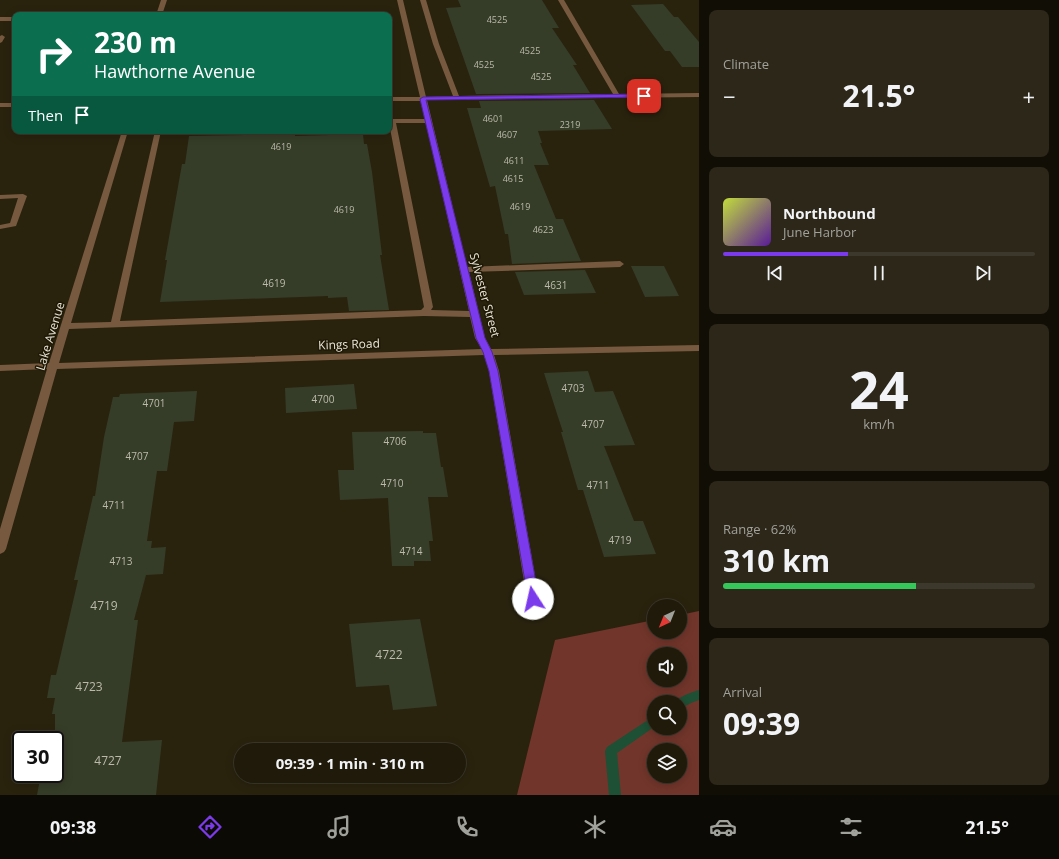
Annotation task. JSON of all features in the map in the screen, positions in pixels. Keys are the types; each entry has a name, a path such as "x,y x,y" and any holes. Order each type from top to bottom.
{"street":[{"path":"161,12 164,0"},
{"name":"Sylvester Street","path":"400,0 480,338 488,352 494,371 533,599"},
{"path":"423,0 436,44 457,98"},
{"path":"561,0 617,96"},
{"path":"0,19 12,18"},
{"path":"392,99 699,95"},
{"path":"0,105 12,105"},
{"path":"392,121 429,121"},
{"path":"392,131 429,307 424,313"},
{"name":"Lake Avenue","path":"0,549 53,366 124,134"},
{"path":"115,324 157,134"},
{"path":"0,197 22,196 13,224 0,227"},
{"path":"464,270 620,264"},
{"path":"66,326 424,313 474,314"},
{"name":"Kings Road","path":"0,368 488,352 699,348"}],"shaded area":[{"path":"699,611 699,795 517,795 555,640 647,621 647,639 687,639 687,614"}],"building":[{"path":"458,0 542,0 559,28 552,28 577,65 573,65 590,93 476,94 446,8 461,7"},
{"path":"663,4 674,17 678,17 699,42 699,67 682,67 670,51 665,51 631,5"},
{"path":"594,100 612,129 538,131 542,143 540,143 549,165 534,165 556,219 563,219 581,261 512,264 508,234 505,234 495,186 490,187 467,108 481,108 479,101"},
{"path":"295,134 295,136 363,134 364,144 367,144 372,172 382,255 380,255 389,310 349,311 347,297 328,298 328,296 160,302 167,260 165,260 182,164 185,164 189,136"},
{"path":"631,266 664,266 679,296 645,297"},
{"path":"585,270 596,293 524,295 515,272"},
{"path":"588,371 595,392 613,391 635,445 604,446 634,521 643,521 656,554 604,557 583,490 578,490 561,432 563,432 544,373"},
{"path":"354,384 357,409 286,413 285,388"},
{"path":"197,391 194,421 174,422 167,471 157,471 147,541 152,541 151,548 166,547 163,574 146,575 134,620 138,620 122,742 162,740 156,795 37,795 39,783 64,783 64,731 55,731 55,714 52,714 55,698 47,698 51,675 56,675 78,580 74,580 93,496 95,496 104,437 113,397 119,397 120,394"},
{"path":"423,431 423,433 436,433 441,467 443,467 448,497 428,497 433,541 429,541 431,561 414,561 414,566 392,566 388,498 340,500 338,470 354,470 352,432"},
{"path":"420,619 437,706 393,710 389,685 356,687 349,624"}],"waterway":[{"path":"687,699 699,695"},
{"path":"615,795 611,751 647,726"}],"route":[{"path":"533,599 494,371 488,352 480,338 423,99 644,96"}]}
